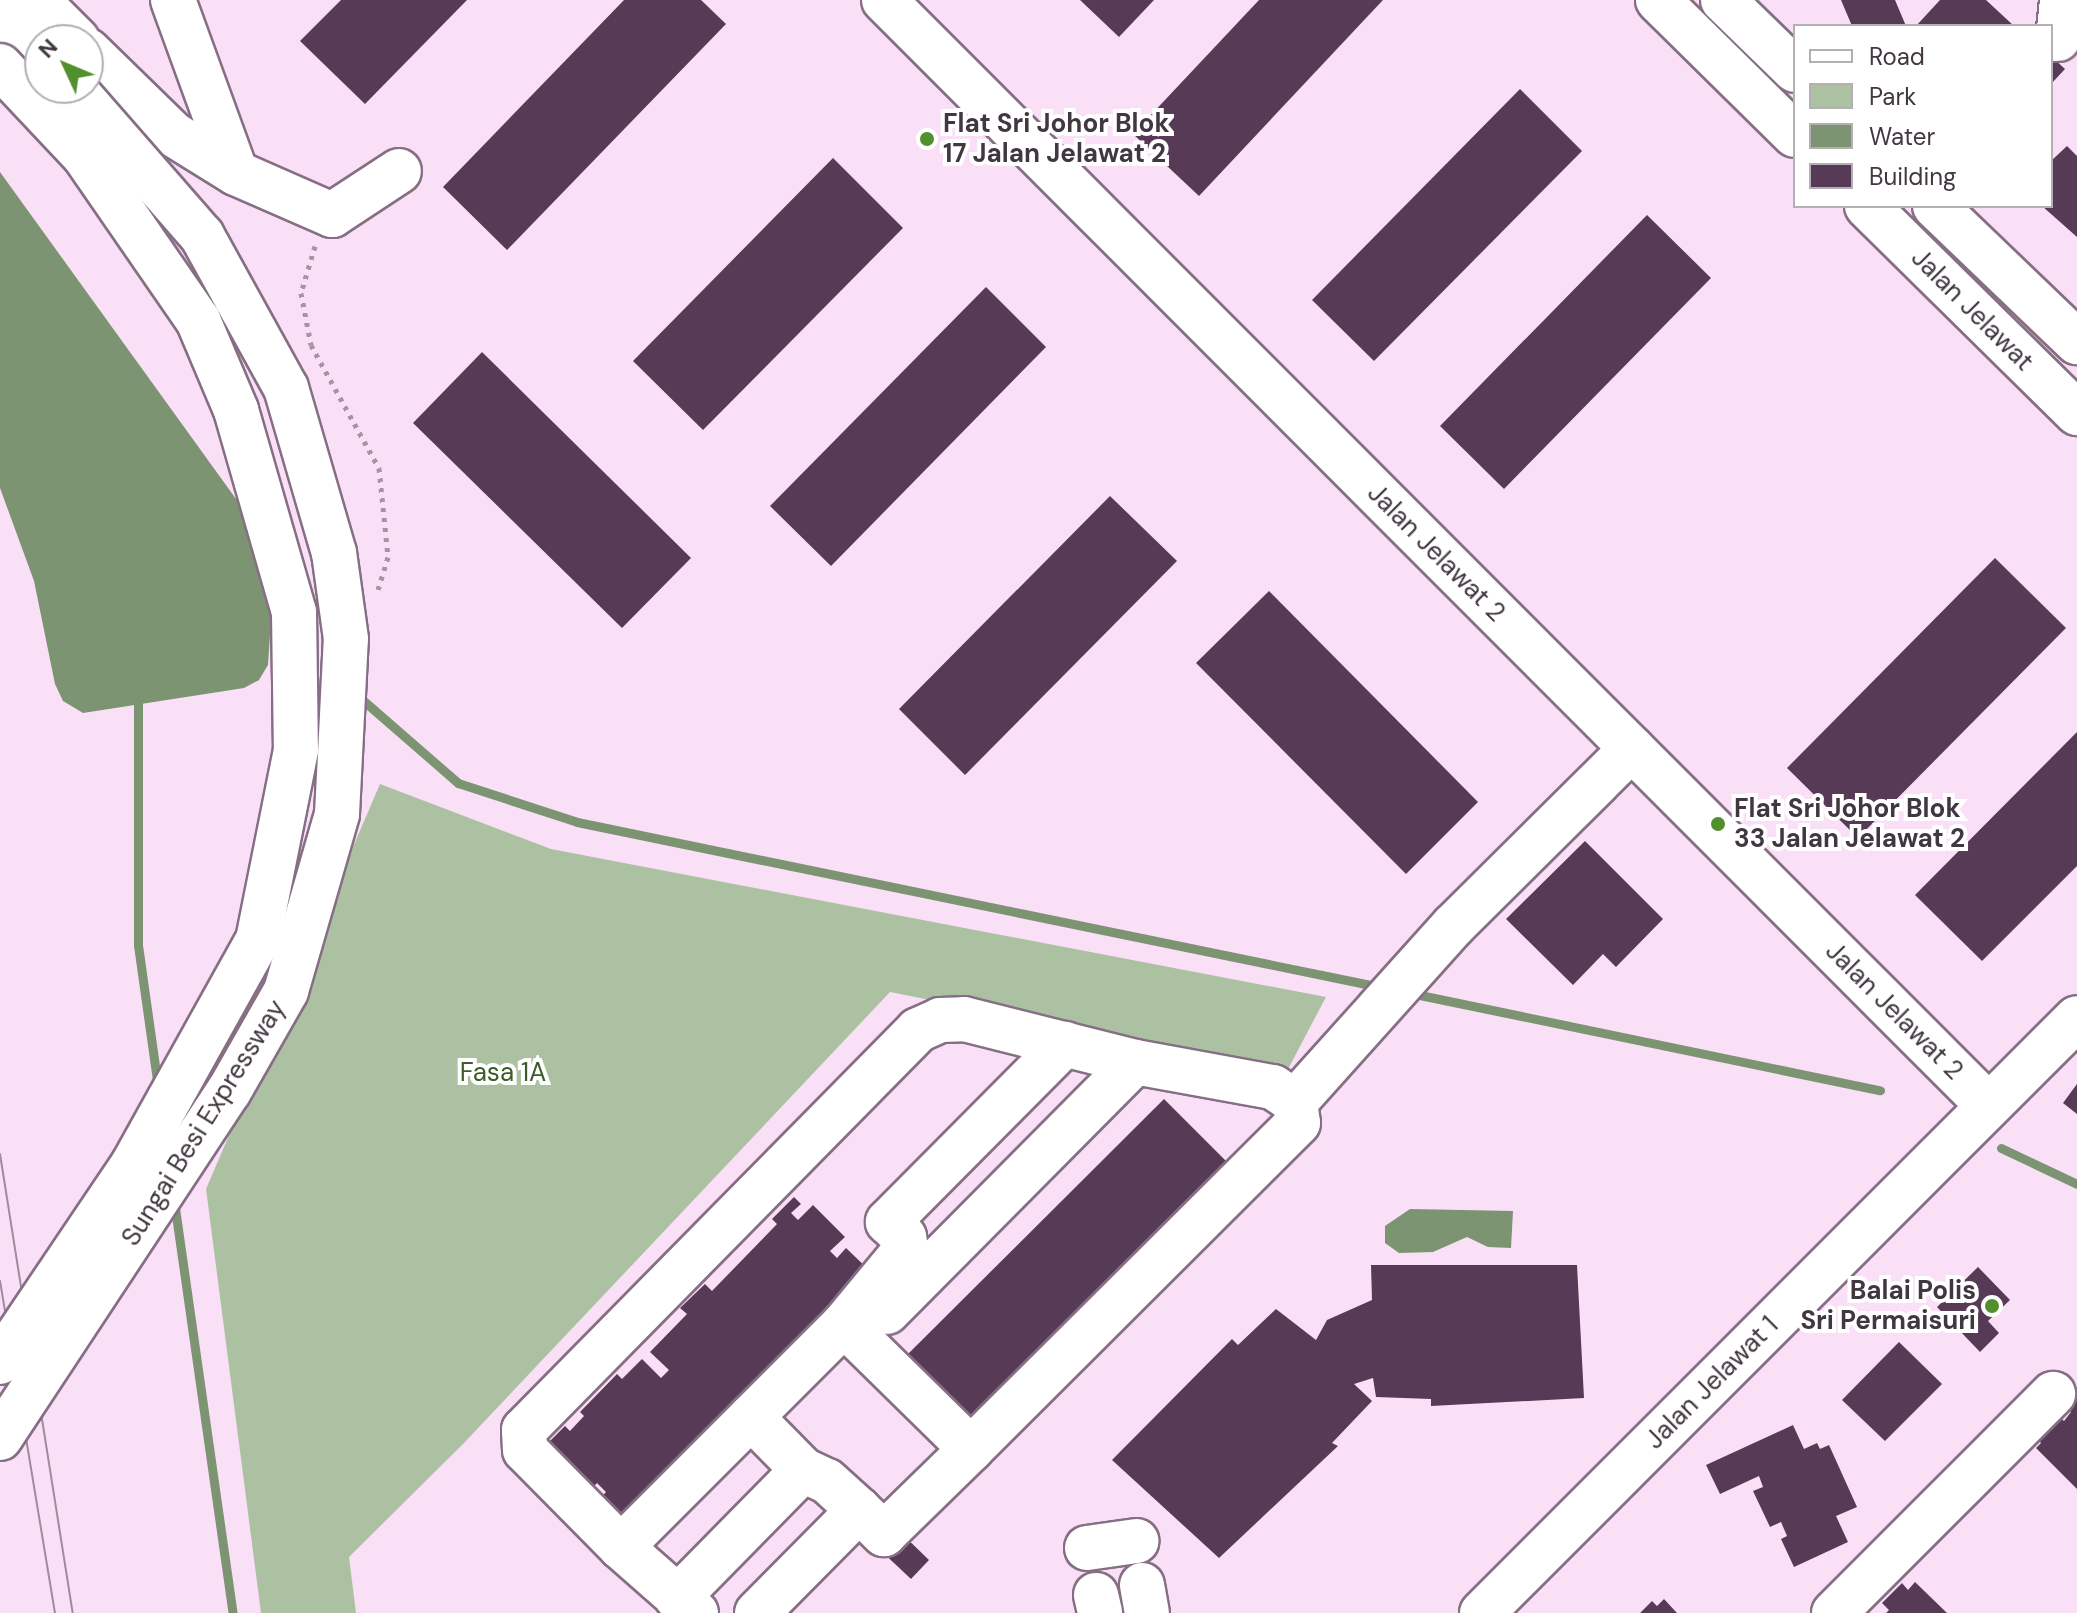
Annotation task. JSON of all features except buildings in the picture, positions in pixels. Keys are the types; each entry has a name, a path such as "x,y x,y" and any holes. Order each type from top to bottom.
{"main road":[{"path":"37,0 61,24"},
{"path":"173,0 236,173"},
{"name":"Jalan Jelawat 2","path":"884,0 1989,1106"},
{"path":"1658,0 1793,133"},
{"path":"1723,0 1793,68"},
{"path":"0,12 24,37"},
{"name":"Sungai Besi Expressway","path":"0,66 84,155 198,320 236,410 294,612 296,750 258,940 134,1163 0,1362"},
{"path":"104,67 173,134 236,173 332,215 399,171"},
{"name":"Sungai Besi Expressway","path":"0,1438 229,1091 286,991 337,814 346,639 334,553 286,388 202,236 87,104"},
{"name":"Jalan Jelawat","path":"1869,208 2077,413"},
{"name":"Jalan Jelawat","path":"1937,208 2077,342"},
{"path":"1295,1102 1453,926 1632,748"},
{"name":"Jalan Jelawat 1","path":"1482,1613 2077,1018"},
{"path":"751,1417 803,1470 827,1481 884,1534 1298,1123 1295,1102 1273,1087 1135,1062 964,1019 940,1020 918,1030 537,1412 524,1430 525,1450 621,1547 687,1605 803,1470"},
{"path":"852,1332 906,1249 904,1237 888,1222 1065,1044"},
{"path":"621,1547 751,1417 852,1332 1135,1062"},
{"path":"852,1332 971,1449"},
{"path":"1834,1613 2053,1394"},
{"path":"757,1613 859,1510"},
{"path":"1087,1548 1137,1541"}],"path":[{"path":"332,215 308,258 301,293 311,345 379,468 388,557 374,600"}],"green space":[{"name":"Fasa 1A","path":"380,784 551,849 1326,997 1287,1071 890,992 463,1444 349,1557 356,1613 261,1613 206,1189"}],"water":[{"path":"0,172 244,510 270,576 271,620 268,665 259,680 244,688 83,713 63,701 55,684 34,581 0,488"},
{"path":"1410,1209 1513,1211 1511,1248 1488,1247 1467,1237 1433,1252 1399,1253 1385,1243 1385,1226"}],"waterway":[{"path":"138,695 138,945 158,1087"},
{"path":"358,696 458,783 577,822 1380,987"},
{"path":"1410,993 1880,1090"},
{"path":"2001,1148 2077,1184"},
{"path":"174,1201 233,1613"}],"tram line":[{"path":"0,1154 73,1613"},
{"path":"0,1281 55,1613"}],"place":[{"name":"Flat Sri Johor Blok 17 Jalan Jelawat 2","path":"927,139"},
{"name":"Flat Sri Johor Blok 33 Jalan Jelawat 2","path":"1718,824"},
{"name":"Balai Polis Sri Permaisuri","path":"1992,1306"}]}
